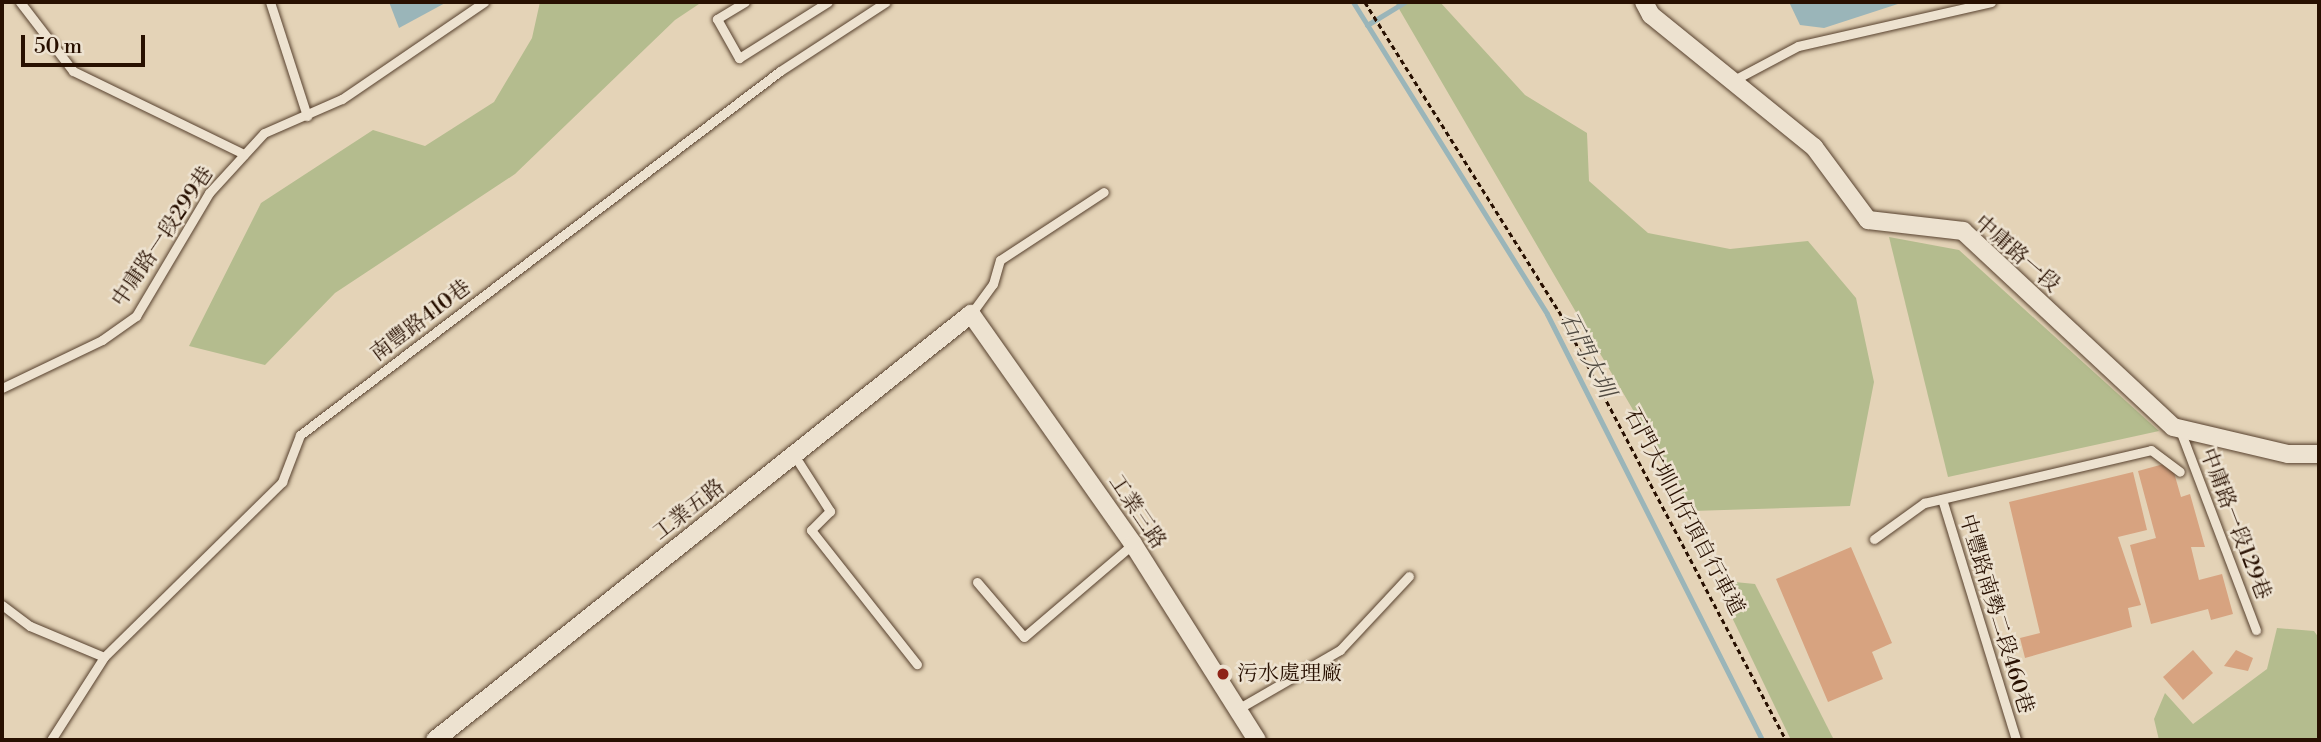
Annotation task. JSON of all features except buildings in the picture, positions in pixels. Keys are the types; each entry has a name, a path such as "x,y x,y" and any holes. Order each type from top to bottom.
{"street":[{"name":"中庸路一段","path":"1644,2 1651,15 1814,147 1868,220 1963,232 2180,430 2288,454 2319,454"},
{"name":"工業五路","path":"435,740 971,314"},
{"name":"工業三路","path":"971,314 1133,544 1235,711 1258,740"}],"lane":[{"path":"20,2 73,71 244,154"},
{"path":"270,2 307,116"},
{"name":"中庸路一段299巷","path":"2,388 102,340 136,316 209,193 264,133 307,116 484,2"},
{"path":"745,2 717,19 739,58 828,2"},
{"name":"南豐路410巷","path":"51,740 104,657 282,482 300,435 780,71 886,2"},
{"path":"1734,80 1798,46 1991,2"},
{"path":"971,314 993,284 1000,260 1104,192"},
{"name":"中庸路一段129巷","path":"2180,430 2256,630"},
{"path":"1874,539 1924,503 2151,450 2180,472"},
{"path":"794,455 831,511 811,530 917,664"},
{"name":"中豐路南勢二段460巷","path":"1942,499 2016,740"},
{"path":"977,582 1024,638 1133,544"},
{"path":"1235,711 1340,650 1409,576"},
{"path":"2,605 30,626 104,657"}],"path":[{"name":"石門大圳山仔頂自行車道","path":"1365,2 1559,311 1786,740"}],"green space":[{"path":"540,2 702,2 675,20 515,174 335,293 265,365 189,346 261,203 373,130 425,146 494,102 532,38"},
{"path":"1395,2 1440,2 1525,95 1587,133 1589,181 1648,233 1730,249 1808,241 1856,298 1874,382 1850,506 1692,511"},
{"path":"1889,237 1959,250 2159,431 1948,477"},
{"path":"1714,580 1755,584 1834,740 1791,740"},
{"path":"2277,628 2314,631 2319,638 2319,740 2159,740 2154,719 2165,693 2193,724 2267,669"}],"water":[{"path":"389,2 447,2 399,28"},
{"path":"1789,2 1904,2 1824,28 1800,25"}],"waterway":[{"name":"石門大圳","path":"1353,2 1547,314 1762,740"},
{"path":"1367,25 1405,2"}],"place":[{"name":"污水處理廠","path":"1223,674"}]}
